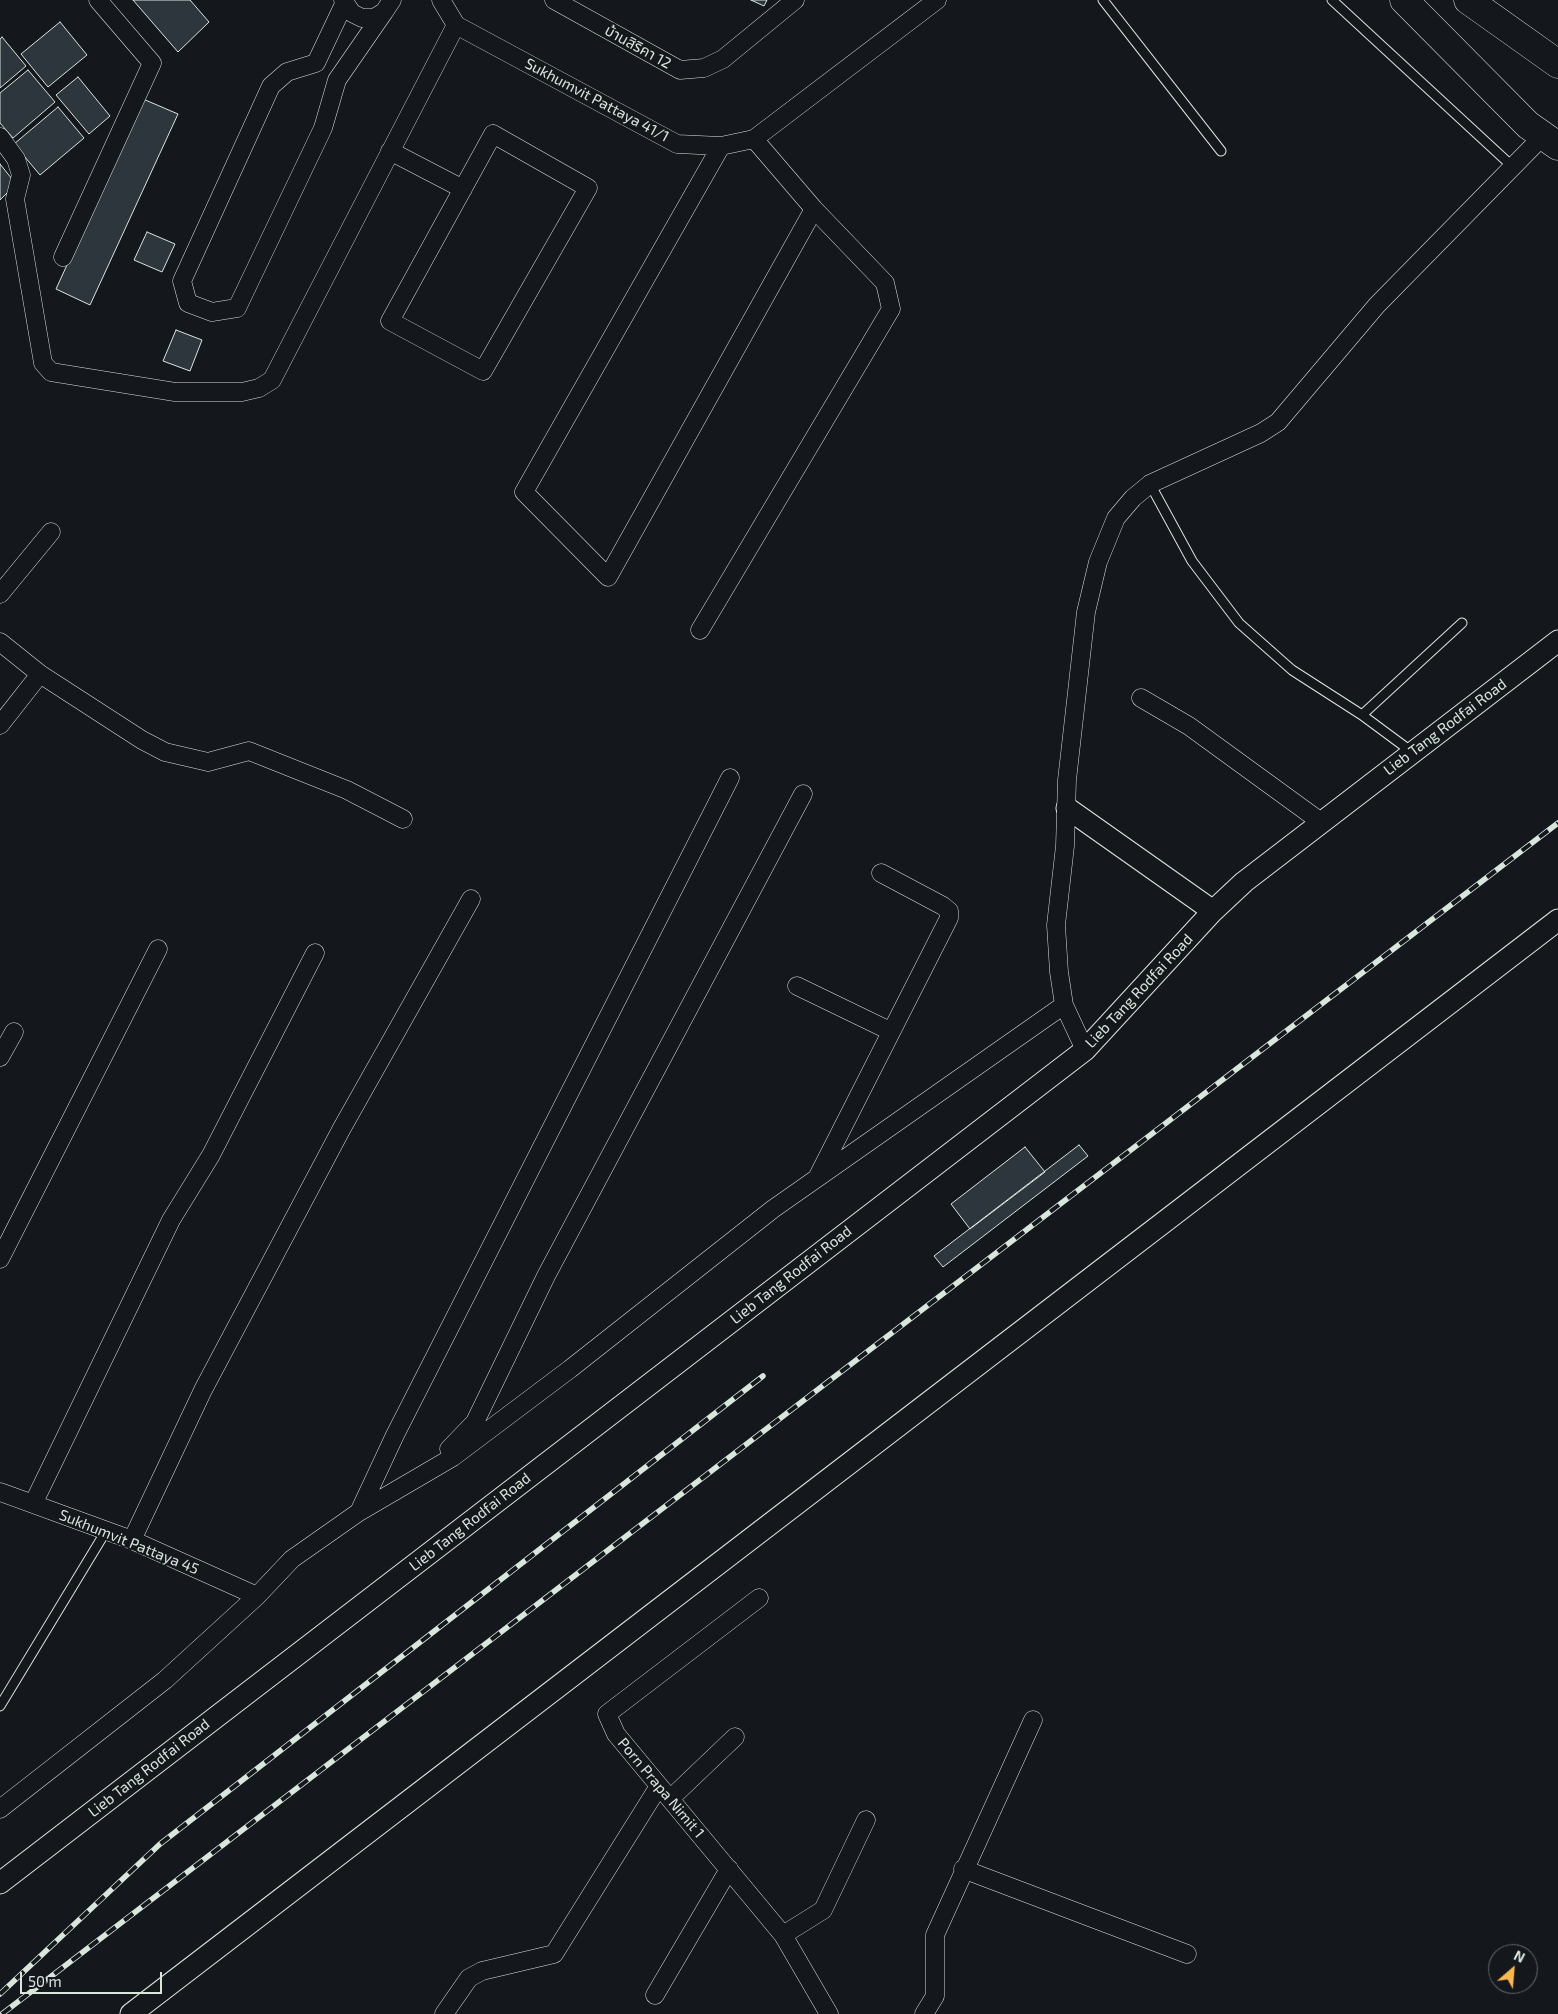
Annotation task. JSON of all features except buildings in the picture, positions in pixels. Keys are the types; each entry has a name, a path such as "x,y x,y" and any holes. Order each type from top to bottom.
{"highway":[{"path":"1404,0 1528,125 1551,141"},
{"path":"1468,0 1558,64"}],"street":[{"path":"63,257 152,62 98,0"},
{"name":"Sukhumvit Pattaya 41/1","path":"441,0 456,24 676,144 721,146 754,139 937,0"},
{"name":"บ้านสิริคา 12","path":"554,0 680,70 704,68 724,60 795,0"},
{"path":"316,64 344,2 352,13 362,18 374,18 388,6"},
{"path":"316,64 287,72 271,86 182,281 188,303 212,312 237,308 322,128 337,80 388,6"},
{"path":"0,137 16,159 22,175 15,199 38,322 43,363 51,372 175,392 242,392 259,388 272,380 456,24"},
{"path":"316,64 337,80"},
{"path":"493,134 588,188 483,371 390,321 463,189 493,134"},
{"path":"700,630 891,309 885,283 814,209 754,139"},
{"path":"1085,1050 1064,1005 1059,972 1056,925 1067,808 1067,780 1086,612 1098,562 1116,518 1133,498 1150,484 1261,433 1278,422 1377,305 1513,167 1551,141"},
{"path":"721,146 524,492 608,578 814,209"},
{"path":"390,151 463,189"},
{"path":"0,594 51,532"},
{"name":"Lieb Tang Rodfai Road","path":"0,1882 1085,1050 1212,911 1244,882 1558,641"},
{"path":"0,642 40,674 142,740 165,752 208,762 249,751 347,790 403,819"},
{"path":"0,725 40,674"},
{"path":"1141,698 1196,731 1321,822"},
{"path":"359,1512 395,1435 730,778"},
{"path":"378,1500 456,1443 475,1422 546,1276 803,794"},
{"path":"1067,808 1212,911"},
{"path":"816,1179 949,918 949,911 943,906 881,873"},
{"path":"132,1540 203,1390 332,1145 471,899"},
{"path":"131,2014 1558,920"},
{"path":"0,1259 158,949"},
{"path":"33,1504 171,1220 211,1155 315,953"},
{"path":"797,986 890,1031"},
{"path":"0,1808 165,1680 257,1596 292,1559 359,1512 453,1457 570,1369 773,1209 1064,1005"},
{"path":"0,1057 14,1032"},
{"name":"Sukhumvit Pattaya 45","path":"0,1492 132,1540 257,1596"},
{"name":"Porn Prapa Nimit 1","path":"759,1598 607,1714 616,1734 783,1935 829,2014"},
{"path":"924,2014 934,1996 935,1935 963,1869 1033,1720"},
{"path":"444,2014 469,1978 482,1971 554,1954 665,1793 735,1737"},
{"path":"783,1935 823,1910 866,1820"},
{"path":"655,1996 729,1869"},
{"path":"963,1869 1187,1954"}],"lane":[{"path":"1103,0 1221,151"},
{"path":"1332,0 1513,167"},
{"path":"1150,484 1192,561 1239,623 1292,670 1362,715 1412,752"},
{"path":"1362,715 1462,623"},
{"path":"0,1706 106,1531"}],"railway":[{"path":"2,2014 1558,823"},
{"path":"0,1994 160,1844 763,1376"}]}
